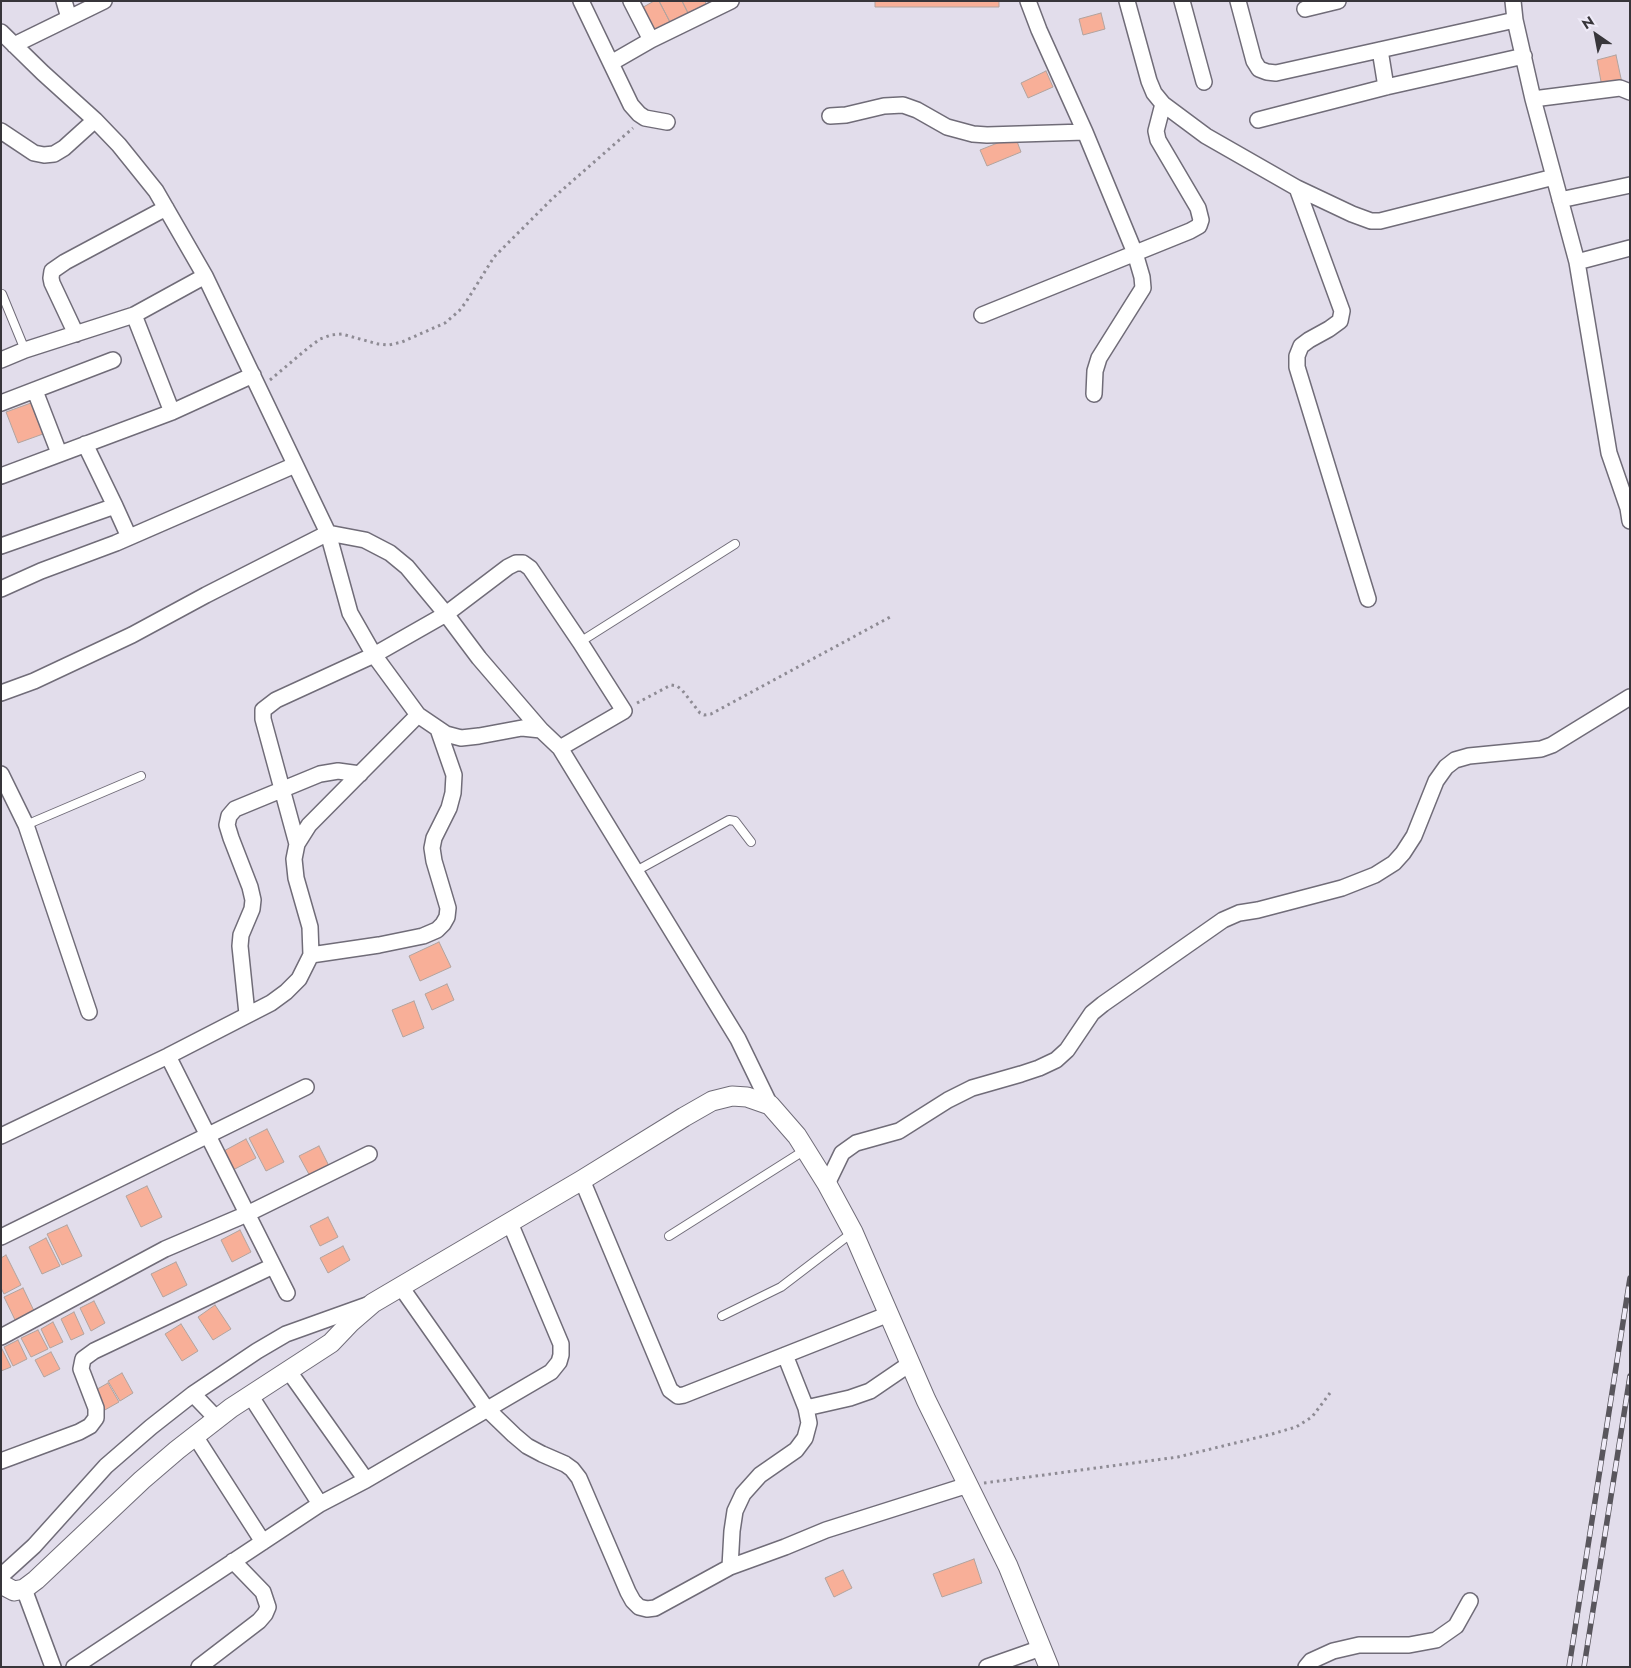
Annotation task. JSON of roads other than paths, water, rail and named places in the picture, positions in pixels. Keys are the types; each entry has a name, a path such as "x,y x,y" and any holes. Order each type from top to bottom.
{"street":[{"path":"64,1 69,18"},
{"path":"14,45 104,1"},
{"path":"581,1 631,105 645,118 667,122"},
{"path":"631,1 651,40"},
{"path":"1028,1 1135,253 1142,277 1143,288 1094,371 1094,394"},
{"path":"1128,1 1154,93 1163,104 1206,136 1297,188 1371,222 1554,177"},
{"path":"1182,1 1204,82"},
{"path":"1238,1 1254,61 1259,69 1276,73 1515,20"},
{"path":"1305,9 1338,1"},
{"path":"1513,1 1515,20 1533,100 1577,262 1609,453 1628,508 1630,521"},
{"path":"611,63 723,3"},
{"path":"1,32 43,73 96,120 156,191 205,276 328,533 350,613 374,655 418,715 446,734 461,738 522,728 541,730"},
{"path":"1380,50 1386,87"},
{"path":"1258,120 1386,87 1524,56"},
{"path":"1533,100 1620,88 1630,92"},
{"path":"982,315 1190,231 1198,226 1201,220 1198,208 1158,140 1156,131 1163,104"},
{"path":"830,116 846,115 884,106 903,105 917,110 947,126 973,134 1085,132"},
{"path":"1,131 34,153 54,154 64,148 96,120"},
{"path":"1560,200 1630,185"},
{"path":"1297,188 1342,311 1340,321 1301,346 1297,356 1298,367 1368,599"},
{"path":"76,334 52,283 52,271 65,262 166,208"},
{"path":"1577,262 1630,248"},
{"path":"1,360 25,350 134,316 205,276"},
{"path":"134,316 172,412"},
{"path":"1,403 113,360"},
{"path":"1,476 59,453 256,382"},
{"path":"35,391 59,453"},
{"path":"85,444 129,537"},
{"path":"1,589 41,571 129,537 295,464"},
{"path":"1,546 115,506"},
{"path":"1,693 34,681 132,635 328,533 365,540 390,553 407,567 479,658 541,730 560,748 738,1039 770,1105 797,1136 827,1184 853,1232 926,1400 1008,1566 1049,1667"},
{"path":"297,844 263,719 263,710 276,700 374,655 446,614 508,567 516,564 523,563 530,568 624,711 560,748"},
{"path":"827,1184 842,1153 856,1143 899,1131 948,1100 972,1088 1021,1074 1056,1060 1067,1050 1088,1018 1103,1004 1223,920 1239,913 1258,910 1342,888 1375,875 1394,863 1414,836 1436,781 1446,767 1455,760 1469,756 1541,749 1552,746 1630,697"},
{"path":"1,1136 168,1056 270,1003 286,992 299,978 311,955 310,927 296,878 294,858 297,844 309,825 418,715"},
{"path":"311,955 379,945 423,936 438,930 444,924 448,908 432,848 434,838 449,808 454,793 454,775 438,729"},
{"path":"247,1014 240,946 241,934 252,909 253,900 227,825 229,816 235,809 320,774 338,771 360,774"},
{"path":"1,774 26,825 89,1012"},
{"path":"168,1056 287,1293"},
{"path":"1,1237 306,1087"},
{"path":"1,1576 34,1546 106,1466 193,1394 257,1351 286,1334 373,1303 401,1288 712,1101 732,1096 747,1097 770,1105"},
{"path":"1,1337 166,1249 247,1214 369,1154"},
{"path":"582,1180 670,1390 678,1396 889,1314"},
{"path":"74,1667 320,1504 366,1480 486,1408 551,1372 560,1362 561,1344 510,1223"},
{"path":"1,1461 79,1432 90,1426 96,1418 96,1408 81,1370 84,1360 94,1351 273,1266"},
{"path":"401,1288 486,1408 514,1436 527,1446 565,1464 579,1478 628,1592 633,1601 647,1609 655,1608 730,1567 826,1530 968,1485"},
{"path":"1,1584 14,1591 24,1589 36,1580 142,1480 195,1436 250,1395 331,1343 373,1303"},
{"path":"730,1567 735,1511 743,1494 760,1475 796,1450 805,1438 809,1423 806,1408 785,1355"},
{"path":"806,1408 850,1398 870,1391 910,1363"},
{"path":"288,1370 366,1480"},
{"path":"193,1394 217,1419"},
{"path":"250,1395 320,1504"},
{"path":"195,1436 263,1542"},
{"path":"198,1667 259,1621 268,1607 263,1592 233,1561"},
{"path":"24,1589 53,1667"},
{"path":"1306,1667 1311,1661 1333,1651 1358,1645 1409,1645 1436,1640 1456,1626 1470,1601"},
{"path":"986,1667 1041,1648"}],"lane":[{"path":"2,294 25,350"},
{"path":"580,642 735,544"},
{"path":"26,825 141,776"},
{"path":"636,871 729,820 735,821 751,842"},
{"path":"669,1236 806,1150"},
{"path":"722,1316 781,1287 853,1232"}],"railway":[{"path":"1569,1667 1630,1278"},
{"path":"1584,1667 1630,1376"}]}
